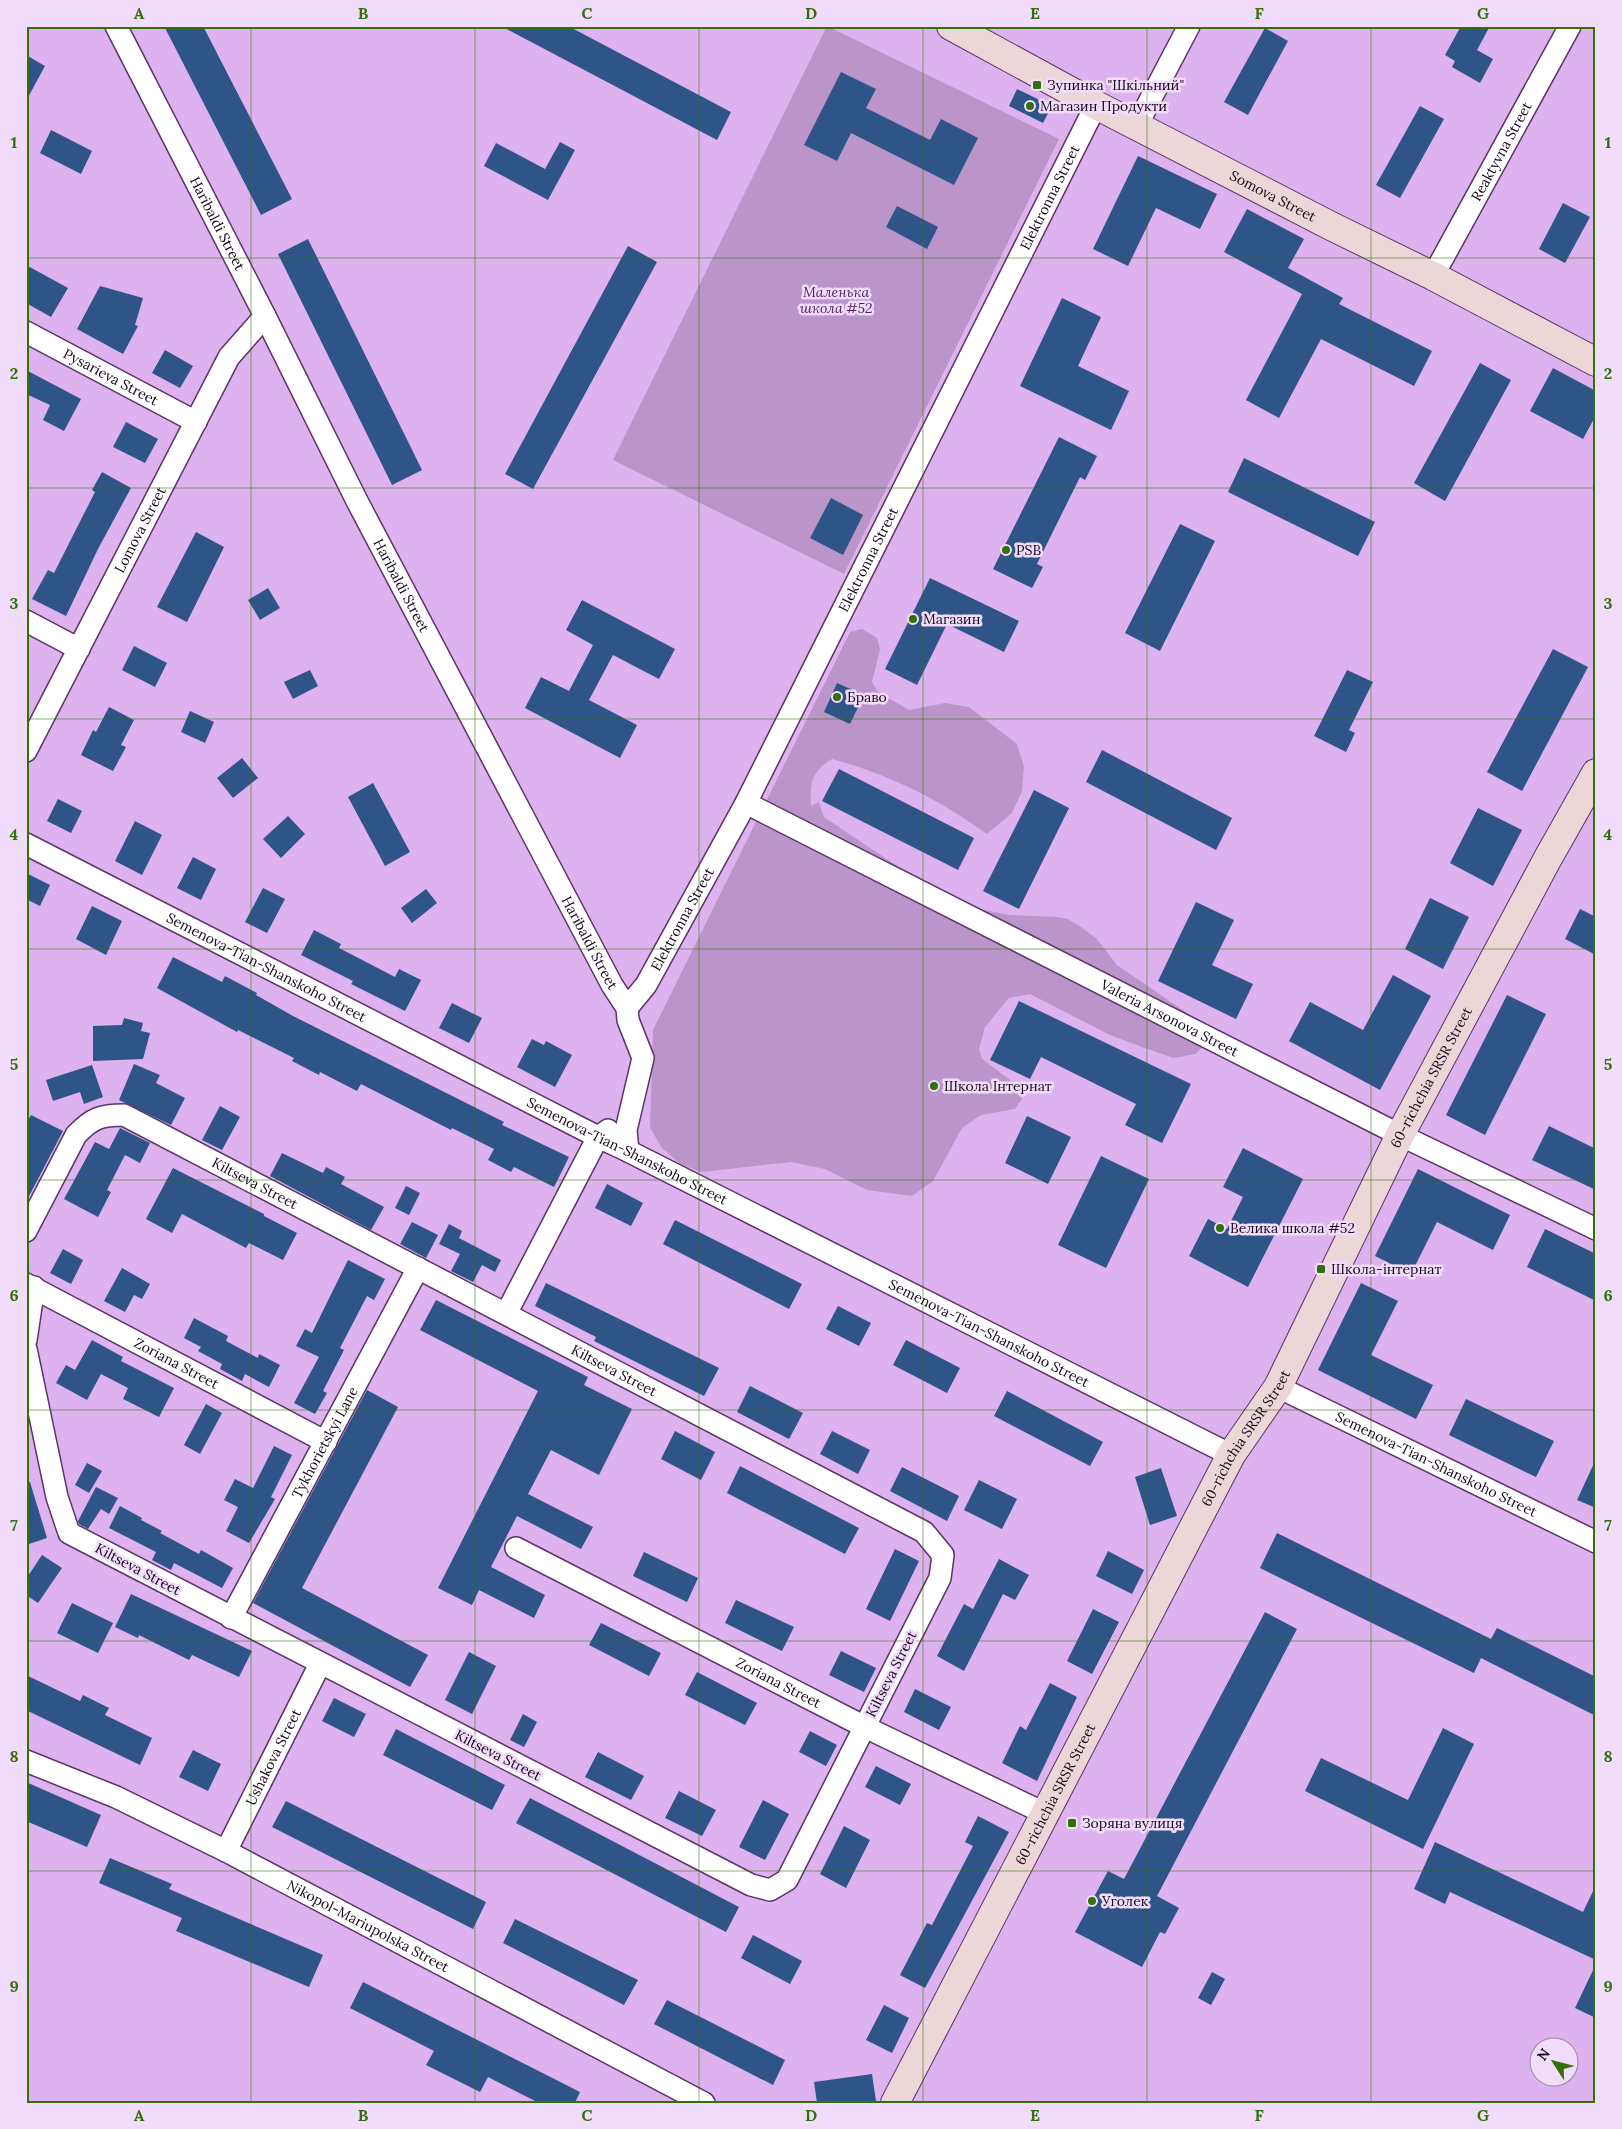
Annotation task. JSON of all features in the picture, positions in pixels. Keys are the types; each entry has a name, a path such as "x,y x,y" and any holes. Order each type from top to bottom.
{"street":[{"name":"Haribaldi Street","path":"116,26 265,316 357,501 612,985 626,1008 628,1020 643,1058 626,1130 628,1151"},
{"name":"Somova Street","path":"951,26 1096,105 1322,222 1433,276 1596,362"},
{"path":"1137,125 1189,26"},
{"name":"Reaktyvna Street","path":"1433,276 1570,26"},
{"name":"Elektronna Street","path":"626,1008 646,985 746,803 1096,105"},
{"name":"Lomova Street","path":"26,751 229,357 265,316"},
{"name":"Pysarieva Street","path":"26,332 196,422"},
{"path":"26,621 79,649"},
{"name":"60-richchia SRSR Street","path":"895,2103 982,1938 1044,1812 1230,1455 1278,1387 1400,1136 1548,858 1596,773"},
{"name":"Valeria Arsonova Street","path":"746,803 1400,1136 1596,1229"},
{"name":"Semenova-Tian-Shanskoho Street","path":"26,844 598,1138 628,1151 1230,1455"},
{"name":"Kiltseva Street","path":"26,1231 76,1135 88,1122 105,1115 124,1115 924,1532 943,1555 940,1578 788,1880 770,1890 751,1885 69,1533 57,1497 26,1349"},
{"path":"506,1314 598,1138 629,1116"},
{"name":"Tykhorietskyi Lane","path":"231,1618 418,1268"},
{"path":"26,1340 30,1285"},
{"name":"Zoriana Street","path":"30,1285 326,1442"},
{"name":"Semenova-Tian-Shanskoho Street","path":"1278,1387 1596,1542"},
{"name":"Zoriana Street","path":"516,1548 865,1727 1044,1812"},
{"name":"Ushakova Street","path":"226,1851 320,1664"},
{"name":"Nikopol-Mariupolska Street","path":"26,1761 116,1797 226,1851 704,2103"}],"green space":[{"name":"Маленька школа #52","path":"827,26 1059,139 844,574 613,460"},
{"path":"862,629 877,638 880,650 872,682 878,692 909,710 945,703 969,707 1017,744 1024,767 1022,791 1012,813 987,834 951,810 913,789 874,772 832,759 820,769 813,779 811,806 819,802 824,817 891,862 974,908 1010,915 1068,919 1096,938 1117,965 1203,1024 1204,1045 1196,1054 1174,1058 1110,1035 1030,994 1009,998 985,1027 979,1049 982,1059 1010,1080 1022,1099 1015,1109 981,1115 962,1128 933,1181 912,1196 867,1190 825,1169 791,1162 701,1172 680,1164 661,1147 650,1127 653,1030 850,632"}],"building":[{"path":"164,26 203,26 292,199 261,215"},
{"path":"501,26 568,26 731,112 717,140"},
{"path":"1461,26 1490,26 1477,50 1493,59 1480,83 1452,67 1455,61 1445,55"},
{"path":"1265,28 1288,41 1248,115 1224,102"},
{"path":"26,55 45,66 26,101"},
{"path":"841,72 876,89 866,108 930,140 941,119 978,138 954,185 851,133 837,161 804,145"},
{"name":"Магазин Продукти","path":"1017,89 1052,106 1043,123 1009,106"},
{"path":"1420,106 1444,119 1400,198 1376,185"},
{"path":"51,130 92,151 81,174 40,153"},
{"path":"560,142 575,150 548,200 484,166 496,143 545,169"},
{"path":"1138,156 1217,194 1200,229 1156,208 1128,266 1093,249"},
{"path":"1563,203 1590,217 1565,263 1539,249"},
{"path":"897,206 938,227 927,249 886,227"},
{"path":"1247,209 1304,239 1288,268 1343,298 1339,304 1432,351 1414,386 1321,339 1279,418 1246,400 1302,294 1224,252"},
{"path":"308,239 422,470 392,485 278,254"},
{"path":"628,246 657,262 533,489 505,474"},
{"path":"26,265 68,288 51,317 26,303"},
{"path":"100,286 143,298 135,325 138,326 123,354 77,329"},
{"path":"1062,298 1101,317 1078,366 1129,391 1111,430 1020,386"},
{"path":"165,350 193,366 180,388 152,373"},
{"path":"1480,363 1511,380 1445,501 1414,483"},
{"path":"1553,368 1596,391 1596,415 1583,439 1530,411"},
{"path":"26,370 81,399 64,431 43,420 50,405 26,394"},
{"path":"126,422 158,439 145,463 113,447"},
{"path":"1059,437 1097,456 1085,480 1080,477 1037,564 1043,567 1032,588 993,569"},
{"path":"1244,458 1375,522 1358,556 1228,492"},
{"path":"102,472 131,488 98,549 66,616 32,599 48,570 54,573 95,492 92,490"},
{"path":"831,498 863,515 843,555 810,538"},
{"path":"1180,524 1215,541 1160,651 1125,633"},
{"path":"196,532 224,547 187,622 157,607"},
{"path":"930,578 1019,621 1004,652 947,624 917,685 885,669"},
{"path":"268,588 280,608 260,620 248,600"},
{"path":"582,600 675,649 659,679 613,655 589,700 637,725 620,758 525,708 541,677 569,691 593,645 566,630"},
{"path":"134,646 167,663 155,687 122,670"},
{"path":"1553,649 1588,667 1522,791 1487,772"},
{"path":"310,670 318,686 293,699 284,682"},
{"path":"1347,670 1373,682 1349,730 1355,733 1346,752 1314,736"},
{"path":"837,683 864,695 850,724 824,712"},
{"path":"109,707 134,720 121,745 126,747 113,771 81,755 93,730 96,732"},
{"path":"190,711 214,722 205,743 181,732"},
{"path":"1102,750 1232,818 1216,850 1086,782"},
{"path":"242,758 258,778 233,798 217,778"},
{"path":"839,769 974,838 958,870 822,801"},
{"path":"373,783 410,852 385,866 348,797"},
{"path":"1034,790 1069,808 1019,909 983,891"},
{"path":"58,799 82,811 71,833 47,821"},
{"path":"1478,808 1522,830 1493,886 1450,863"},
{"path":"288,816 305,834 281,858 263,839"},
{"path":"135,821 162,835 142,875 115,861"},
{"path":"193,857 216,869 201,900 177,888"},
{"path":"26,873 50,885 40,906 26,899"},
{"path":"263,888 285,899 267,933 245,922"},
{"path":"426,889 437,903 412,923 401,908"},
{"path":"1430,898 1469,917 1443,969 1405,949"},
{"path":"1196,902 1234,920 1212,965 1253,984 1236,1019 1158,981"},
{"path":"92,906 122,921 106,955 76,939"},
{"path":"1580,909 1596,917 1596,955 1565,939"},
{"path":"314,930 341,944 339,948 395,977 399,969 421,980 405,1011 351,984 353,981 301,955"},
{"path":"173,957 222,982 225,976 257,993 256,995 293,1016 504,1122 502,1125 569,1157 554,1187 514,1167 511,1172 488,1160 494,1149 452,1128 451,1130 361,1084 357,1091 320,1072 319,1075 292,1061 294,1058 238,1030 237,1032 157,988"},
{"path":"1393,975 1431,996 1380,1090 1289,1041 1310,1002 1363,1030"},
{"path":"1507,995 1546,1014 1485,1135 1446,1115"},
{"path":"1019,1001 1191,1084 1162,1143 1125,1125 1136,1104 1041,1057 1030,1079 990,1060"},
{"path":"452,1003 482,1018 469,1043 439,1028"},
{"path":"124,1018 143,1023 141,1031 150,1033 143,1059 93,1061 93,1026 122,1025"},
{"path":"532,1039 544,1045 546,1041 572,1055 555,1087 517,1067"},
{"path":"134,1064 160,1075 156,1083 185,1098 171,1125 119,1100"},
{"path":"92,1065 103,1097 84,1104 80,1092 53,1101 46,1080"},
{"path":"220,1106 240,1117 222,1150 202,1140"},
{"path":"31,1115 63,1131 26,1202 26,1124"},
{"path":"1027,1116 1071,1137 1048,1184 1005,1163"},
{"path":"1549,1126 1596,1149 1596,1190 1532,1160"},
{"path":"120,1128 150,1143 140,1163 125,1155 107,1190 111,1192 98,1217 64,1199 95,1142 109,1149"},
{"path":"1243,1148 1303,1179 1248,1287 1189,1256 1208,1219 1227,1229 1243,1197 1223,1187"},
{"path":"282,1153 323,1173 326,1167 345,1177 341,1184 384,1207 371,1230 270,1176"},
{"path":"1101,1156 1149,1179 1106,1268 1058,1245"},
{"path":"173,1168 264,1214 264,1216 297,1233 283,1260 249,1243 246,1248 182,1214 172,1233 146,1219"},
{"path":"1418,1169 1510,1215 1493,1250 1437,1222 1411,1274 1375,1256"},
{"path":"607,1184 643,1203 631,1226 595,1208"},
{"path":"406,1186 420,1193 409,1215 395,1208"},
{"path":"675,1220 802,1284 789,1309 663,1244"},
{"path":"412,1222 438,1235 426,1258 400,1244"},
{"path":"449,1224 462,1231 459,1238 501,1260 495,1272 482,1265 473,1282 451,1271 460,1254 439,1244"},
{"path":"1545,1229 1596,1254 1596,1301 1527,1267"},
{"path":"63,1249 83,1260 71,1284 50,1273"},
{"path":"348,1260 385,1279 374,1300 367,1296 340,1348 344,1350 323,1391 327,1393 315,1414 294,1403 319,1357 296,1346 305,1329 312,1333"},
{"path":"122,1268 150,1284 142,1299 134,1295 125,1312 104,1301"},
{"path":"546,1283 719,1368 704,1396 594,1341 596,1337 535,1306"},
{"path":"1361,1283 1398,1301 1371,1355 1433,1385 1416,1419 1318,1370"},
{"path":"436,1300 588,1377 584,1385 632,1409 599,1475 551,1450 528,1494 593,1527 581,1549 517,1516 491,1567 545,1595 534,1618 479,1590 472,1605 438,1588 538,1391 420,1330"},
{"path":"838,1306 871,1323 859,1346 826,1329"},
{"path":"194,1318 228,1336 226,1341 258,1358 259,1354 280,1365 269,1387 245,1374 242,1381 220,1369 222,1364 198,1351 201,1347 184,1338"},
{"path":"92,1340 123,1357 121,1361 174,1388 159,1417 123,1399 128,1388 101,1374 87,1400 56,1383 66,1365 75,1370"},
{"path":"906,1340 960,1368 947,1393 893,1365"},
{"path":"750,1386 803,1413 789,1439 737,1412"},
{"path":"367,1390 398,1407 302,1588 428,1655 410,1687 253,1603"},
{"path":"1007,1391 1103,1442 1090,1466 994,1416"},
{"path":"1466,1399 1554,1441 1536,1477 1449,1435"},
{"path":"206,1404 222,1413 200,1454 184,1445"},
{"path":"675,1431 715,1452 701,1480 661,1459"},
{"path":"832,1431 870,1450 858,1474 820,1454"},
{"path":"274,1446 292,1455 271,1497 275,1499 249,1543 226,1531 238,1507 224,1500 235,1479 253,1488"},
{"path":"1596,1459 1596,1508 1577,1500"},
{"path":"87,1463 102,1471 89,1493 75,1485"},
{"path":"740,1466 859,1528 845,1554 727,1493"},
{"path":"902,1467 959,1496 947,1521 890,1491"},
{"path":"1161,1468 1177,1516 1150,1525 1135,1477"},
{"path":"979,1480 1017,1499 1002,1529 964,1510"},
{"path":"26,1482 30,1482 47,1538 26,1545"},
{"path":"96,1487 118,1498 109,1514 101,1509 88,1529 79,1524 78,1521"},
{"path":"120,1506 162,1531 160,1533 199,1554 201,1550 233,1568 222,1588 174,1563 171,1570 152,1560 156,1552 109,1528"},
{"path":"1277,1533 1491,1639 1497,1628 1596,1677 1596,1716 1481,1658 1474,1673 1260,1568"},
{"path":"895,1549 919,1561 890,1621 866,1609"},
{"path":"1108,1551 1144,1570 1132,1594 1096,1576"},
{"path":"644,1552 698,1578 687,1602 633,1576"},
{"path":"42,1555 62,1568 38,1603 26,1595 26,1579"},
{"path":"999,1559 1029,1575 1015,1600 1003,1594 964,1671 937,1656 964,1604 973,1609"},
{"path":"131,1594 252,1651 239,1677 192,1655 189,1660 139,1635 138,1638 115,1627"},
{"path":"736,1600 794,1627 782,1651 725,1623"},
{"path":"72,1603 113,1623 98,1653 57,1633"},
{"path":"1093,1609 1119,1622 1092,1674 1067,1661"},
{"path":"1265,1612 1297,1629 1157,1896 1179,1908 1165,1934 1160,1932 1142,1967 1075,1932 1108,1871 1124,1879"},
{"path":"601,1623 661,1653 649,1676 589,1645"},
{"path":"841,1651 876,1668 864,1692 829,1675"},
{"path":"469,1652 496,1666 472,1714 445,1700"},
{"path":"697,1672 757,1703 745,1725 685,1695"},
{"path":"26,1675 80,1701 83,1695 109,1708 105,1715 152,1738 140,1765 26,1710"},
{"path":"1050,1683 1077,1697 1037,1781 1002,1763 1020,1726 1026,1730"},
{"path":"915,1689 951,1707 939,1730 904,1712"},
{"path":"334,1698 366,1714 354,1737 322,1721"},
{"path":"523,1714 537,1722 524,1747 510,1740"},
{"path":"1443,1728 1474,1744 1423,1849 1305,1791 1321,1758 1408,1800"},
{"path":"396,1729 505,1785 492,1810 383,1755"},
{"path":"810,1731 837,1745 826,1766 799,1752"},
{"path":"193,1750 221,1764 208,1791 179,1777"},
{"path":"598,1752 644,1776 631,1800 585,1777"},
{"path":"876,1766 911,1784 900,1805 865,1787"},
{"path":"26,1782 101,1815 87,1847 26,1821"},
{"path":"679,1791 716,1810 702,1836 665,1818"},
{"path":"530,1798 739,1907 726,1932 516,1823"},
{"path":"763,1800 789,1814 765,1860 739,1847"},
{"path":"286,1801 486,1902 473,1929 272,1827"},
{"path":"978,1816 1009,1832 925,1988 900,1975 927,1923 932,1925 973,1846 965,1842"},
{"path":"844,1826 870,1840 846,1888 820,1874"},
{"path":"1435,1842 1583,1912 1596,1885 1596,1960 1450,1892 1445,1904 1414,1889"},
{"path":"110,1858 172,1884 169,1889 323,1955 309,1987 176,1931 182,1918 99,1883"},
{"path":"515,1919 638,1980 624,2005 503,1943"},
{"path":"753,1935 802,1961 790,1984 741,1958"},
{"path":"1596,1964 1596,2018 1575,2008"},
{"path":"1212,1972 1225,1979 1211,2005 1198,1998"},
{"path":"363,1982 580,2092 575,2103 539,2103 488,2077 480,2092 426,2065 434,2051 350,2008"},
{"path":"667,2000 785,2060 773,2085 654,2024"},
{"path":"884,2005 909,2018 892,2053 866,2040"},
{"path":"872,2074 876,2101 863,2103 817,2103 814,2082"}],"place":[{"name":"Зупинка \"Шкільний\"","path":"1037,85"},
{"name":"Магазин Продукти","path":"1030,106"},
{"name":"PSB","path":"1006,550"},
{"name":"Магазин","path":"913,619"},
{"name":"Браво","path":"837,697"},
{"name":"Школа Інтернат","path":"934,1086"},
{"name":"Велика школа #52","path":"1220,1228"},
{"name":"Школа-інтернат","path":"1321,1269"},
{"name":"Зоряна вулиця","path":"1072,1823"},
{"name":"Уголек","path":"1092,1901"}]}
